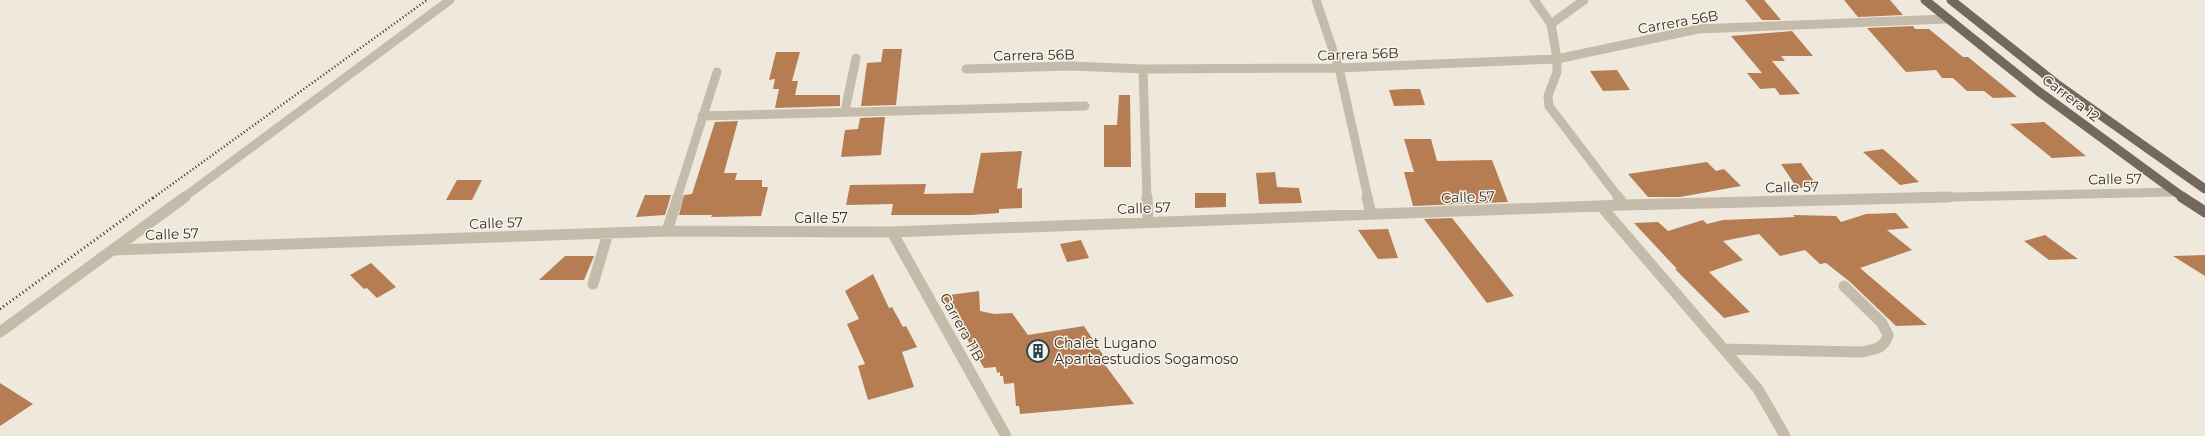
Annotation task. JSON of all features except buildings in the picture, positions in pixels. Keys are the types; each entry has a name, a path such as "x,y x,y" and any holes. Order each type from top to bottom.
{"main road":[{"name":"Carrera 12","path":"1925,0 1946,19 2038,91 2174,192 2205,212"},
{"name":"Carrera 12","path":"1951,0 2058,85 2205,189"}],"street":[{"path":"0,332 114,250 450,0"},
{"path":"1316,0 1339,68 1372,214"},
{"path":"1534,0 1551,24 1557,59 1557,72 1548,96 1549,106 1624,205"},
{"path":"1551,24 1584,0"},
{"name":"Carrera 56B","path":"966,69 1072,66 1143,69 1339,68 1557,59 1698,29 1946,19"},
{"path":"845,111 856,58"},
{"path":"1143,69 1148,222"},
{"path":"668,231 702,116 717,72"},
{"path":"702,116 845,111 1085,106"},
{"name":"Calle 57","path":"114,250 668,231 892,232 1624,205 2174,192"},
{"path":"1601,206 1758,390 1785,436"},
{"name":"Carrera 11B","path":"892,232 1006,436"},
{"path":"592,284 608,233"},
{"path":"1724,349 1861,352 1878,349 1886,343 1888,335 1882,323 1844,286"}],"railway":[{"path":"153,198 427,0"},
{"path":"0,309 154,197"}],"place":[{"name":"Chalet Lugano Apartaestudios Sogamoso","path":"1038,351"}]}
